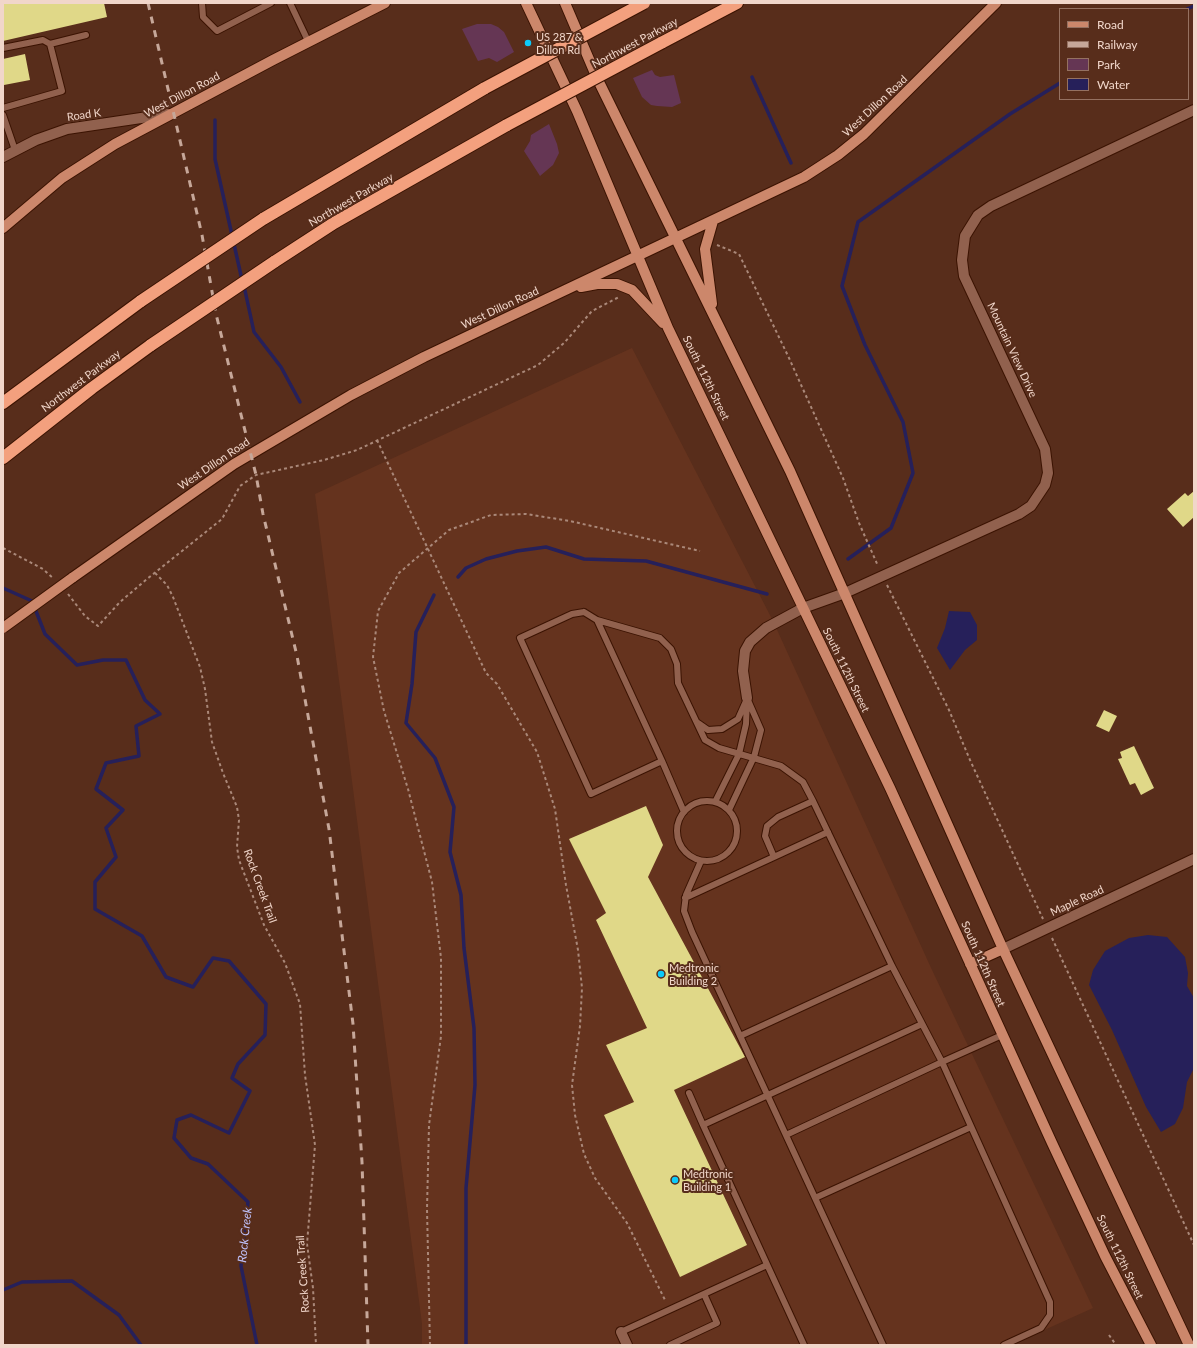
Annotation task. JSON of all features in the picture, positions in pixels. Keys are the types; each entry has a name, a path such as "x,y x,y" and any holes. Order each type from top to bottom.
{"highway":[{"path":"3,403 141,301 263,219 485,88 644,3"},
{"name":"Northwest Parkway","path":"3,458 92,388 151,345 334,223 507,125 737,3"}],"main road":[{"name":"West Dillon Road","path":"3,228 27,206 62,178 115,144 308,41 385,3"},
{"name":"South 112th Street","path":"526,3 577,111 668,328 890,788 1002,1035 1105,1256 1151,1345"},
{"path":"565,3 597,78 790,471 1003,949 1189,1345"},
{"name":"West Dillon Road","path":"3,628 234,464 303,421 424,358 804,177 838,155 864,134 996,3"},
{"path":"713,220 705,249 713,314"},
{"path":"567,290 597,284 617,284 625,287 632,290 668,328"},
{"name":"Maple Road","path":"970,964 1003,949"}],"street":[{"name":"Mountain View Drive","path":"747,698 743,671 744,657 748,646 757,634 803,608 824,601 882,576 1019,514 1031,506 1045,485 1048,473 1044,449 964,276 962,260 965,236 978,215 991,206 1194,110"},
{"name":"Road K","path":"3,157 15,150 66,129 127,122 174,113"},
{"name":"Maple Road","path":"1003,949 1194,859"},
{"path":"621,1332 627,1345"}],"lane":[{"path":"202,3 203,17 217,31 271,3"},
{"path":"290,3 308,41"},
{"path":"3,48 43,40 50,44 86,35"},
{"path":"3,108 62,91 50,44"},
{"path":"3,115 15,150"},
{"path":"662,761 590,794 520,638 572,614 584,612 597,620 660,638 671,649 677,664 678,683 705,740 719,748 781,766 802,782 813,801 892,966 942,1062 1050,1302 1050,1315 1041,1328 1004,1345"},
{"path":"597,620 684,812"},
{"path":"696,721 708,730 722,729 738,719 747,698"},
{"path":"715,802 739,754 746,724 747,698"},
{"path":"729,810 754,757 761,730 747,698"},
{"path":"774,857 765,836 767,826 778,817 813,801"},
{"path":"701,802 715,802 729,810 735,818 737,837 733,847 727,854 718,859 701,861 690,856 682,849 678,840 677,830 679,820 684,812 692,805 701,802"},
{"path":"685,898 828,832"},
{"path":"701,861 685,898 684,912 883,1345"},
{"path":"740,1036 892,966"},
{"path":"703,1124 922,1024"},
{"path":"786,1135 1002,1035"},
{"path":"689,1093 804,1345"},
{"path":"815,1198 971,1127"},
{"path":"621,1332 767,1265"},
{"path":"670,1345 717,1323 704,1294"}],"path":[{"path":"713,245 722,246 738,254 789,358 843,478 870,551 949,710 970,760 1194,1246"},
{"path":"64,589 85,616 98,626 120,602 222,519 240,486 256,475 358,450 538,364 564,343 592,311 612,302 623,294 625,287"},
{"path":"377,440 486,673 491,680 497,684 538,752 554,809 578,950 582,988 580,1026 572,1085 575,1115 584,1154 595,1178 627,1223 669,1310"},
{"path":"430,1345 427,1209 430,1125 441,1036 441,958 432,882 408,789 384,711 373,657 378,610 399,573 449,530 491,515 526,514 577,523 700,551"},
{"path":"3,548 43,569 56,580"},
{"name":"Rock Creek Trail","path":"155,573 167,585 173,597 200,667 205,689 212,742 237,807 239,820 237,847 239,860 264,925 288,969 300,1004 305,1075 315,1145 307,1244 313,1288 316,1345"},
{"path":"1109,1335 1116,1345"}],"shaded area":[{"path":"632,348 773,621 932,970 1093,1308 1011,1345 422,1345 422,1324 315,494"}],"green space":[{"path":"477,24 491,24 498,27 504,32 514,52 497,62 489,58 478,61 462,29"},
{"path":"652,70 655,75 660,77 674,75 681,103 672,107 657,106 651,105 642,97 633,78"},
{"path":"549,124 559,153 553,165 540,176 524,151 530,141 531,135"}],"water":[{"path":"949,611 970,612 977,625 977,640 965,650 950,670 937,648 945,628"},
{"path":"1148,935 1167,937 1185,957 1188,973 1187,986 1194,998 1194,1068 1187,1082 1183,1108 1175,1124 1161,1132 1146,1107 1112,1030 1089,985 1093,970 1105,951 1129,938"}],"building":[{"path":"3,3 104,3 107,17 3,41"},
{"path":"25,54 30,80 4,85 3,59"},
{"path":"1194,491 1194,517 1183,527 1167,509 1185,493 1188,496"},
{"path":"1104,710 1117,716 1109,732 1096,726"},
{"path":"1134,746 1154,788 1141,795 1135,783 1130,785 1118,759 1122,758 1120,752"},
{"name":"Medtronic Building 2","path":"646,806 663,845 648,877 745,1057 674,1090 747,1245 680,1277 604,1115 634,1102 606,1045 647,1028 596,920 606,913 569,839"}],"waterway":[{"path":"1189,8 1194,6"},
{"path":"752,77 791,163"},
{"path":"848,559 891,528 913,473 903,422 865,345 842,286 858,222 1010,114 1059,84"},
{"path":"215,120 215,159 242,280"},
{"path":"244,286 254,332 281,367 300,402"},
{"path":"458,577 466,568 486,559 517,551 546,547 584,559 646,561 767,594"},
{"name":"Rock Creek","path":"3,588 32,601 45,634 77,665 103,660 126,660 145,700 160,714 136,726 139,756 106,763 96,789 123,810 106,828 116,857 95,882 95,909 142,936 166,977 193,987 213,958 229,961 266,1004 265,1035 238,1064 232,1078 250,1091 229,1133 191,1115 177,1120 174,1138 191,1158 208,1164 248,1202 241,1266 257,1345"},
{"path":"434,595 416,632 412,684 406,723 435,758 454,807 450,852 461,895 464,948 474,1028 475,1085 466,1188 466,1345"},
{"path":"3,1290 22,1282 72,1281 119,1315 141,1345"}],"railway":[{"path":"148,3 202,235 216,314 256,475 263,514 297,656 329,829 353,1024 362,1162 368,1345"}],"place":[{"name":"US 287 & Dillon Rd","path":"528,43"},
{"name":"Medtronic Building 2","path":"661,974"},
{"name":"Medtronic Building 1","path":"675,1180"}]}
